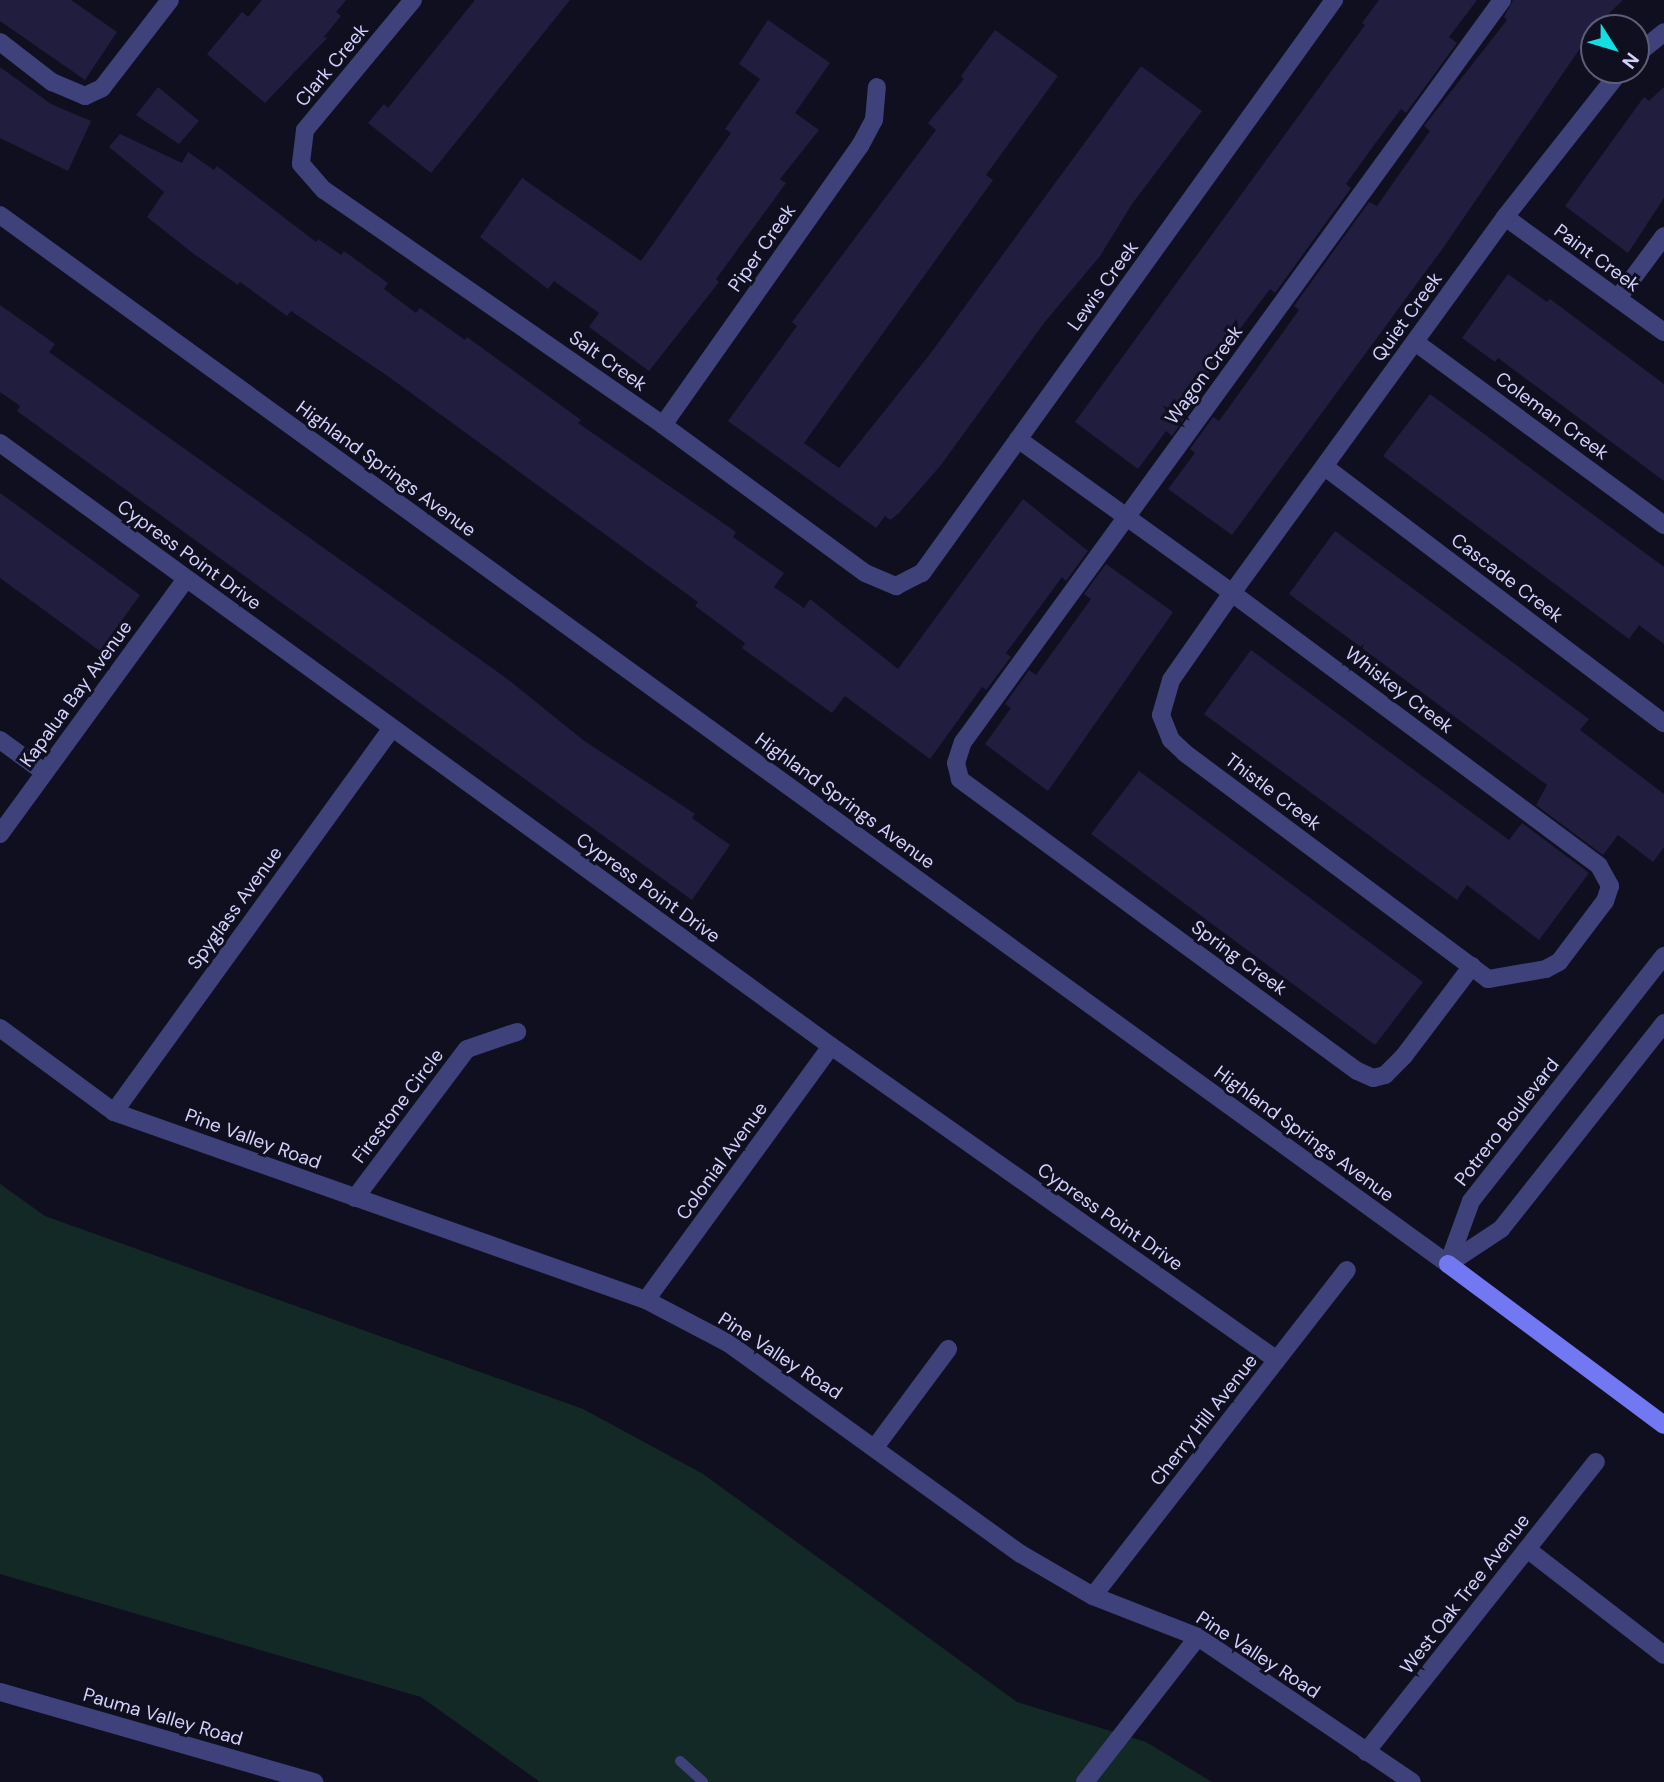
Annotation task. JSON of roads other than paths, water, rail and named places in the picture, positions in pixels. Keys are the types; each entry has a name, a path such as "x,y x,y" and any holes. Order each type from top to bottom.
{"main road":[{"name":"Highland Springs Avenue","path":"1448,1264 1664,1425"}],"street":[{"path":"0,42 52,82 85,96 102,88 170,0"},
{"name":"Clark Creek","path":"301,164 305,130 413,0"},
{"name":"Lewis Creek","path":"896,586 922,573 1334,0"},
{"name":"Wagon Creek","path":"960,779 957,754 964,742 1502,0"},
{"path":"1650,44 1664,32"},
{"name":"Quiet Creek","path":"1233,593 1505,218 1610,84"},
{"name":"Piper Creek","path":"663,425 860,146 874,120 877,87"},
{"name":"Salt Creek","path":"301,164 324,190 663,425 865,573 896,586"},
{"name":"Highland Springs Avenue","path":"0,215 1448,1264"},
{"name":"Paint Creek","path":"1505,218 1664,332"},
{"path":"1618,298 1664,236"},
{"name":"Coleman Creek","path":"1415,342 1664,525"},
{"name":"Whiskey Creek","path":"1018,439 1233,593 1586,854 1606,874 1610,886 1605,901 1559,962 1546,969 1488,979"},
{"name":"Cypress Point Drive","path":"0,443 831,1046 1277,1360"},
{"name":"Cascade Creek","path":"1325,467 1664,723"},
{"name":"Kapalua Bay Avenue","path":"0,834 186,579"},
{"name":"Thistle Creek","path":"1233,593 1163,696 1160,715 1171,740 1488,979"},
{"name":"Spyglass Avenue","path":"114,1112 391,729"},
{"path":"0,740 44,772"},
{"name":"Spring Creek","path":"960,779 1357,1071 1373,1078 1385,1075 1404,1056 1472,966"},
{"name":"Potrero Boulevard","path":"1448,1264 1471,1201 1664,956"},
{"path":"1448,1264 1501,1229 1664,1023"},
{"name":"Pine Valley Road","path":"0,1028 114,1112 646,1300 728,1343 876,1446 1021,1554 1093,1596 1198,1637 1412,1782"},
{"name":"Firestone Circle","path":"355,1198 467,1049 517,1032"},
{"name":"Colonial Avenue","path":"646,1300 831,1046"},
{"name":"Cherry Hill Avenue","path":"1093,1596 1347,1270"},
{"path":"876,1446 948,1349"},
{"name":"West Oak Tree Avenue","path":"1366,1752 1596,1462"},
{"path":"1527,1549 1664,1655"},
{"path":"1085,1782 1198,1637"},
{"name":"Pauma Valley Road","path":"0,1692 314,1782"}],"lane":[{"path":"680,1762 703,1782"}]}
